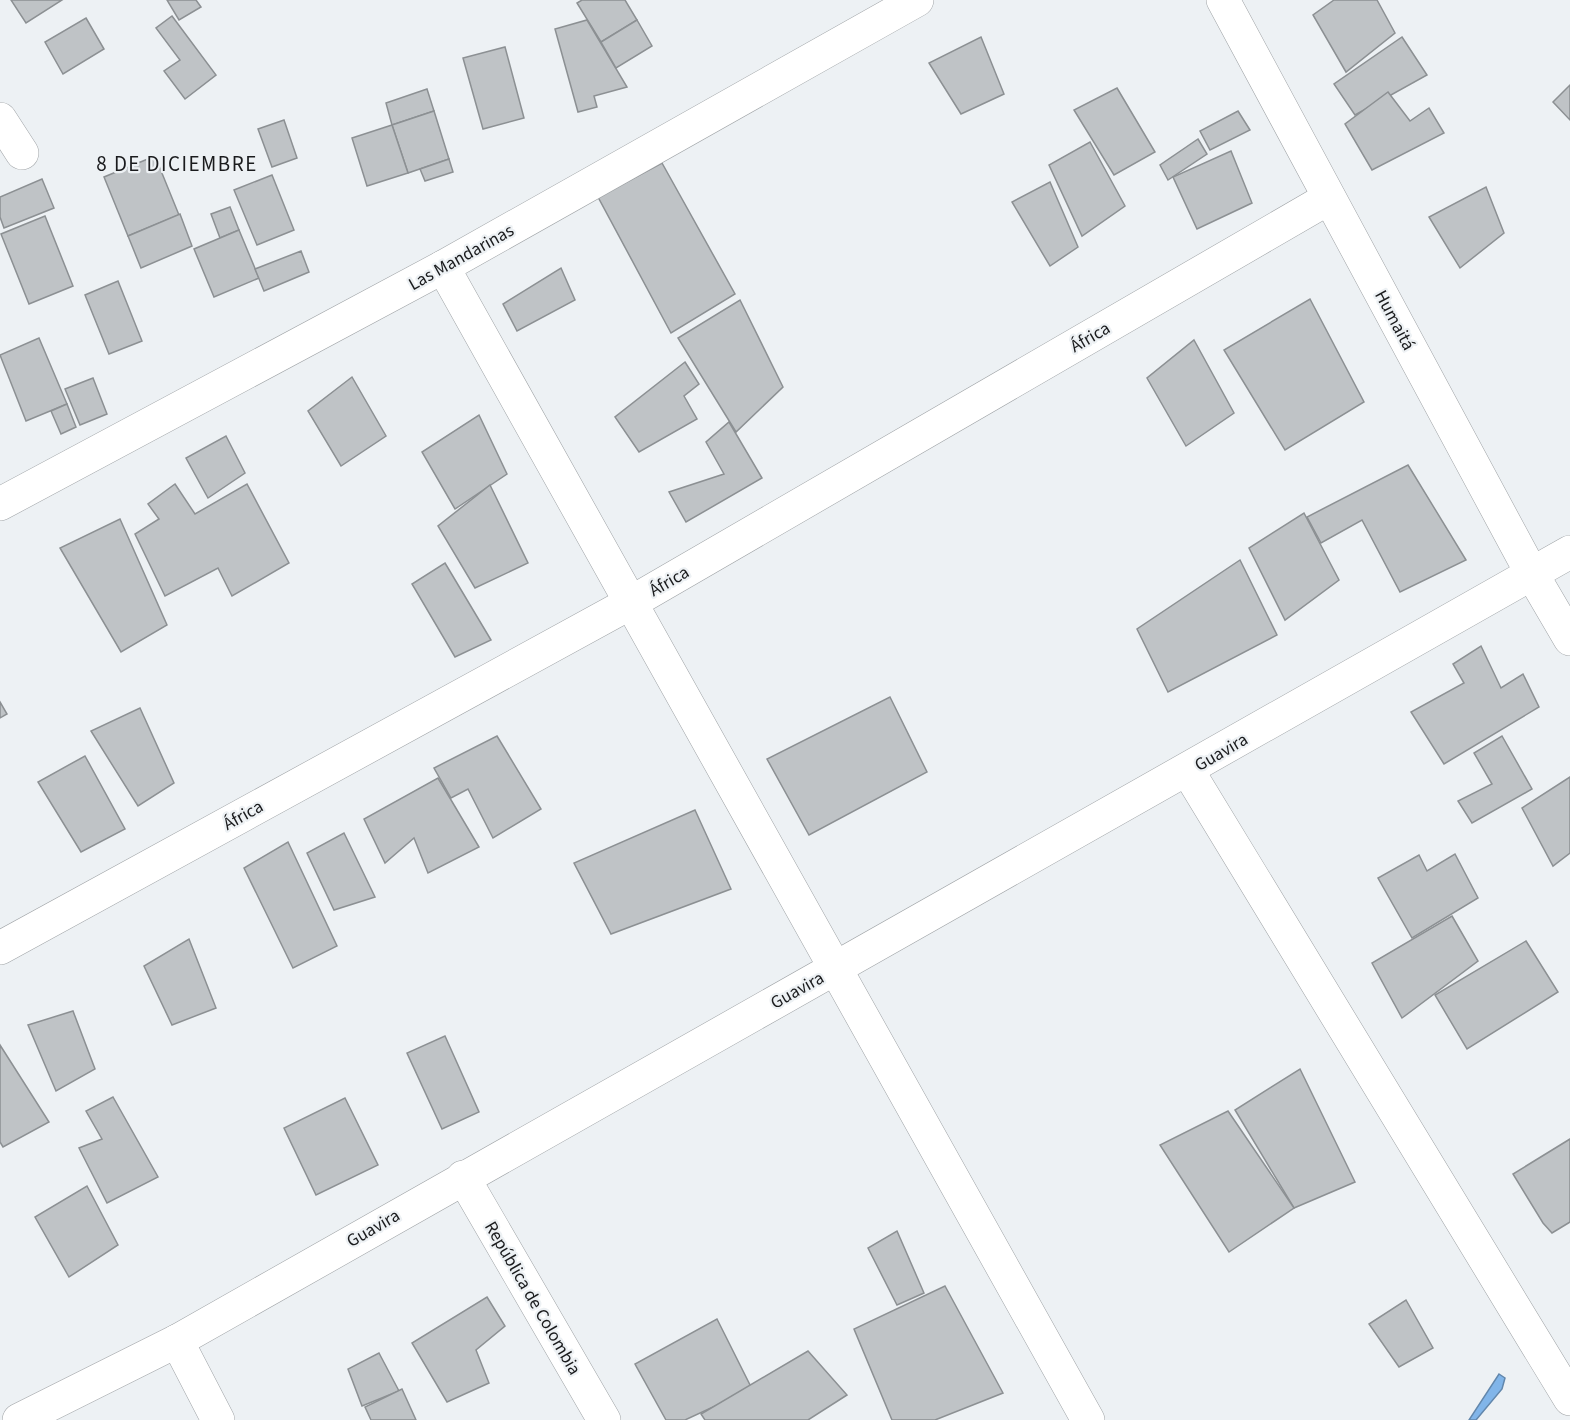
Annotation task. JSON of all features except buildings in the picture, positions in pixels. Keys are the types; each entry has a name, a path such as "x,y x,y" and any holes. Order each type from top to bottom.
{"street":[{"name":"Las Mandarinas","path":"0,504 443,267 917,0"},
{"name":"Humaitá","path":"1223,0 1532,574 1570,639"},
{"path":"0,119 22,153"},
{"name":"África","path":"0,948 632,602 1329,198"},
{"path":"443,267 1088,1420"},
{"name":"Guavira","path":"19,1420 177,1341 463,1177 1188,771 1570,552"},
{"path":"1188,771 1570,1400"},
{"name":"República de Colombia","path":"463,1177 604,1420"},
{"path":"177,1341 218,1420"}],"water":[{"path":"1499,1374 1505,1378 1502,1389 1476,1420 1469,1420"}],"district":[{"name":"8 DE DICIEMBRE","path":"177,164"}]}
